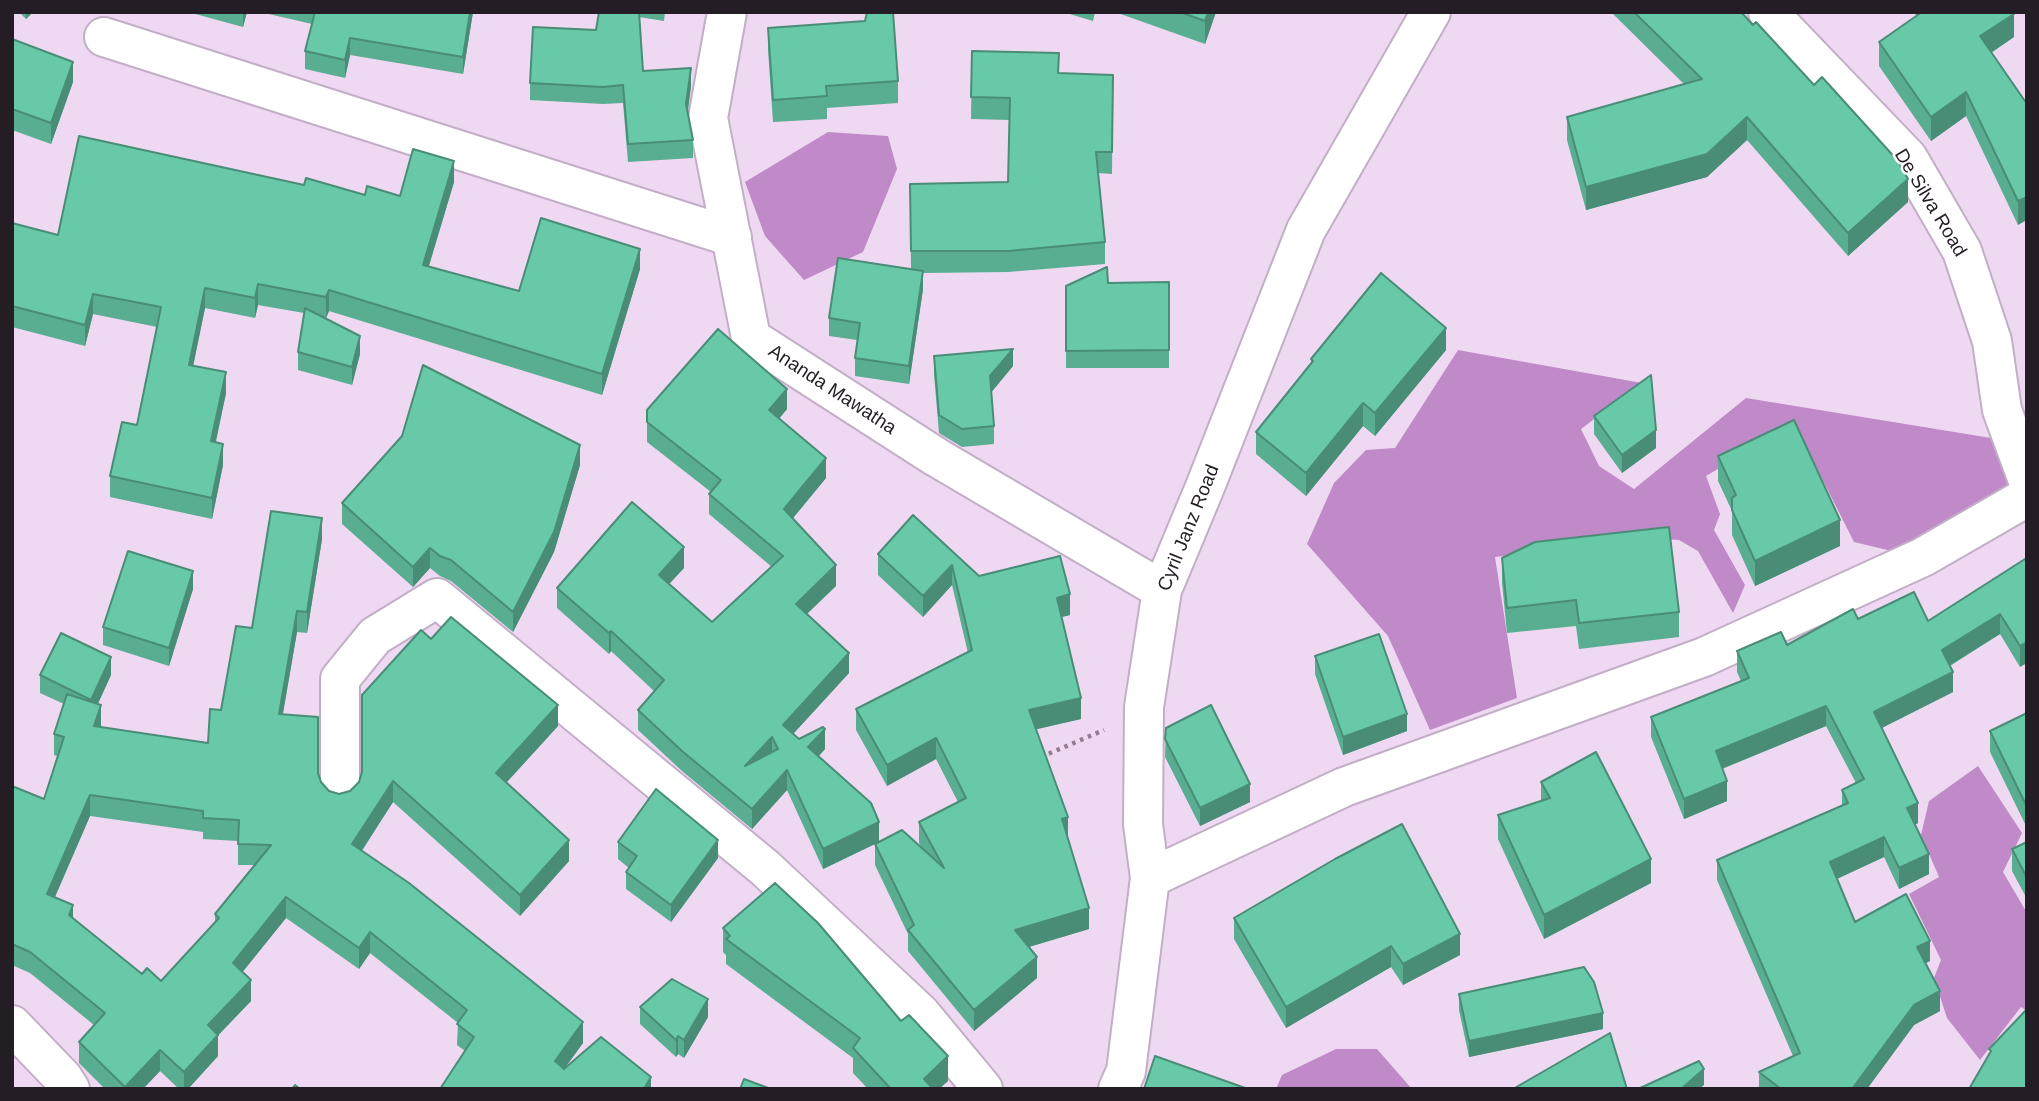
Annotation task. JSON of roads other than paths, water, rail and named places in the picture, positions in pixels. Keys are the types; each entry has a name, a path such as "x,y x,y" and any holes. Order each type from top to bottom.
{"street":[{"name":"Ananda Mawatha","path":"727,12 708,118 751,338 936,457 1162,590"},
{"name":"Cyril Janz Road","path":"1118,1089 1126,1071 1150,878 1143,824 1144,706 1162,590 1306,230 1432,12"},
{"name":"De Silva Road","path":"1768,12 1908,158 1962,251 1992,341 2002,410 2027,478"},
{"path":"104,37 732,237"},
{"path":"1150,878 1344,787 1704,657 1923,558 2027,497"},
{"path":"340,793 340,679 375,636 437,598 765,868 920,1013 982,1089"},
{"path":"12,1024 63,1078 70,1089"}]}
